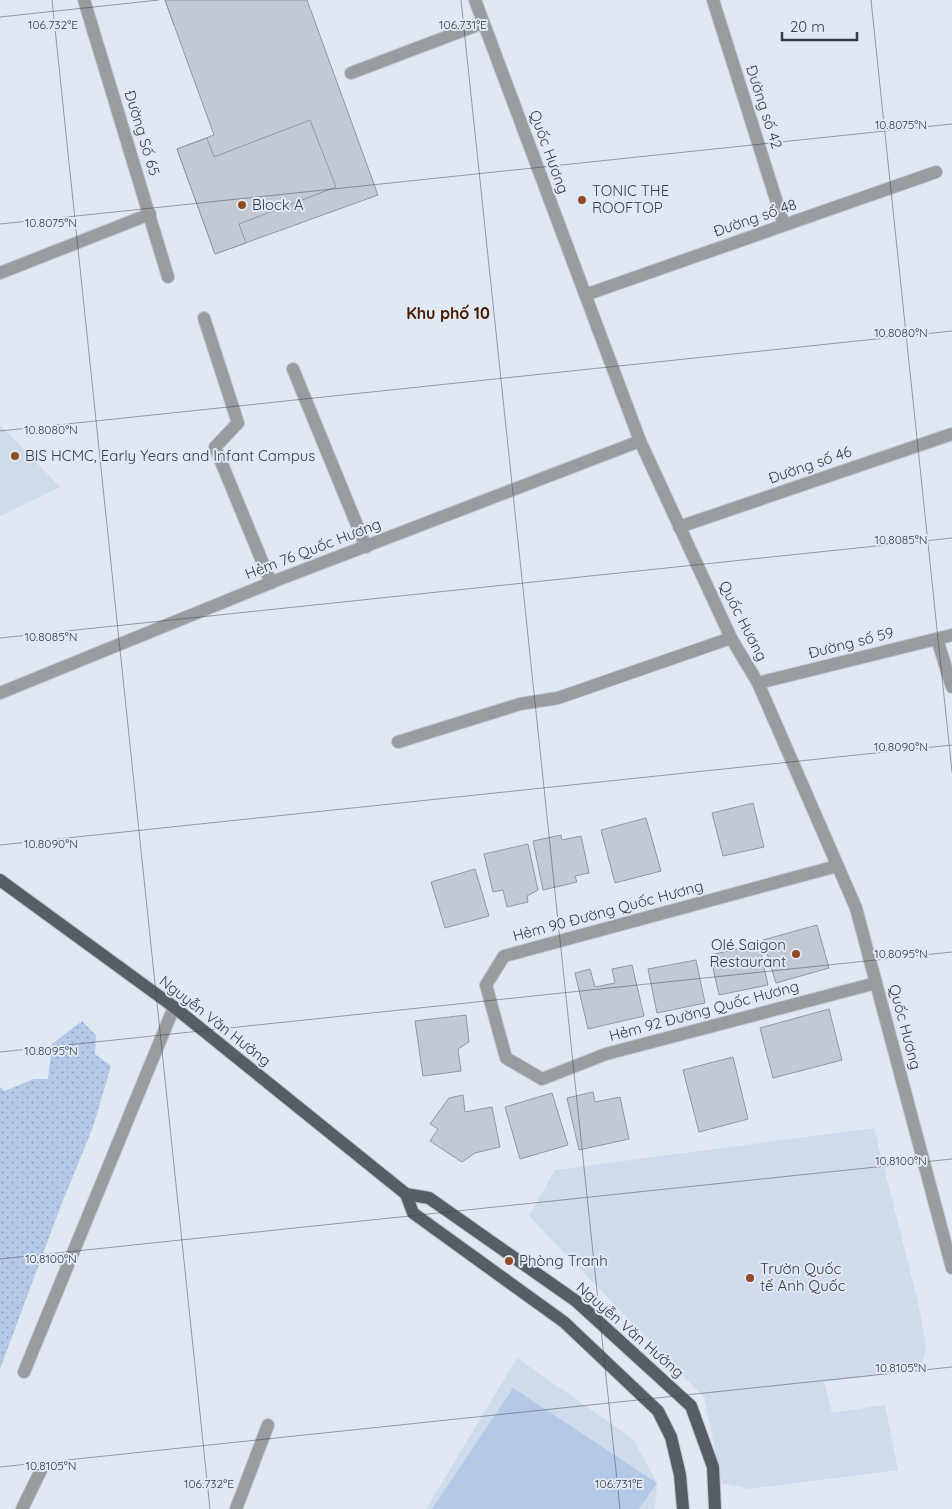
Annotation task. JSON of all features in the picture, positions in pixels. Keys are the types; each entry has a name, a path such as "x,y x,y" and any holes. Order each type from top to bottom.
{"main road":[{"name":"Nguyễn Văn Hưởng","path":"0,880 174,1007 406,1194 414,1213 564,1322 658,1412 671,1437 680,1475 683,1509"},
{"name":"Nguyễn Văn Hưởng","path":"406,1194 429,1198 576,1301 691,1406 713,1467 715,1509"}],"street":[{"name":"Đường Số 65","path":"84,0 168,277"},
{"name":"Quốc Hương","path":"475,0 640,441 731,638 758,683 856,908 952,1267"},
{"name":"Đường số 42","path":"713,0 784,225"},
{"path":"351,73 483,23"},
{"name":"Đường số 48","path":"584,295 936,172"},
{"path":"0,272 150,214"},
{"path":"204,318 238,423 216,447 271,583"},
{"path":"293,369 366,547"},
{"name":"Đường số 46","path":"679,527 952,434"},
{"name":"Hẻm 76 Quốc Hương","path":"0,693 271,583 640,441"},
{"name":"Đường số 59","path":"758,683 952,635"},
{"path":"398,742 520,704 558,698 731,638"},
{"path":"937,639 952,687"},
{"name":"Hẻm 90 Đường Quốc Hương","path":"542,1079 506,1058 486,985 504,956 837,866"},
{"name":"Hẻm 92 Đường Quốc Hương","path":"542,1079 606,1054 876,983"},
{"path":"24,1372 174,1007"},
{"path":"236,1509 268,1425"},
{"path":"22,1509 42,1468"}],"shaded area":[{"name":"BIS HCMC, Early Years and Infant Campus","path":"0,425 60,487 0,516"},
{"path":"82,1021 96,1035 95,1054 111,1066 93,1127 60,1208 0,1369 0,1087 4,1091 34,1079 48,1079 52,1044"},
{"path":"874,1128 919,1307 926,1347 921,1370 824,1382 832,1413 885,1405 898,1470 749,1489 722,1483 704,1397 529,1216 555,1170"},
{"path":"517,1358 633,1439 657,1483 655,1509 426,1509"},
{"path":"513,1388 657,1483 639,1509 432,1509"}],"building":[{"path":"165,0 204,0 197,3 201,15 174,25"},
{"path":"165,0 307,0 378,195 215,254 177,149 214,135"},
{"name":"Block A","path":"310,120 336,187 239,224 246,243 215,254 177,149 207,138 214,157"},
{"path":"753,803 764,847 723,856 712,813"},
{"path":"646,818 661,871 615,883 601,830"},
{"path":"561,835 562,840 581,836 589,873 575,876 577,882 543,890 533,841"},
{"path":"528,844 538,890 527,896 528,902 507,907 503,890 493,892 484,854"},
{"path":"475,869 489,916 445,928 431,882"},
{"name":"Olé Saigon Restaurant","path":"817,925 829,968 776,983 763,940"},
{"path":"759,944 768,985 719,995 710,955"},
{"path":"696,960 705,1003 657,1013 648,969"},
{"path":"632,965 644,1016 588,1029 575,973 590,969 595,987 615,983 612,969"},
{"path":"829,1009 842,1060 773,1078 760,1028"},
{"path":"466,1015 469,1042 458,1049 461,1071 423,1076 415,1021"},
{"path":"733,1057 748,1119 699,1132 683,1070"},
{"path":"593,1092 595,1102 620,1097 629,1139 579,1150 567,1098"},
{"path":"552,1093 568,1145 520,1159 505,1107"},
{"path":"463,1095 465,1112 492,1107 500,1147 475,1153 462,1162 430,1141 438,1129 430,1124 449,1098"}],"place":[{"name":"TONIC THE ROOFTOP","path":"582,200"},
{"name":"Block A","path":"242,205"},
{"name":"BIS HCMC, Early Years and Infant Campus","path":"15,456"},
{"name":"Olé Saigon Restaurant","path":"796,954"},
{"name":"Phòng Tranh","path":"509,1261"},
{"name":"Trườn Quốc tế Anh Quốc","path":"750,1278"}],"district":[{"name":"Khu phố 10","path":"448,313"}]}
